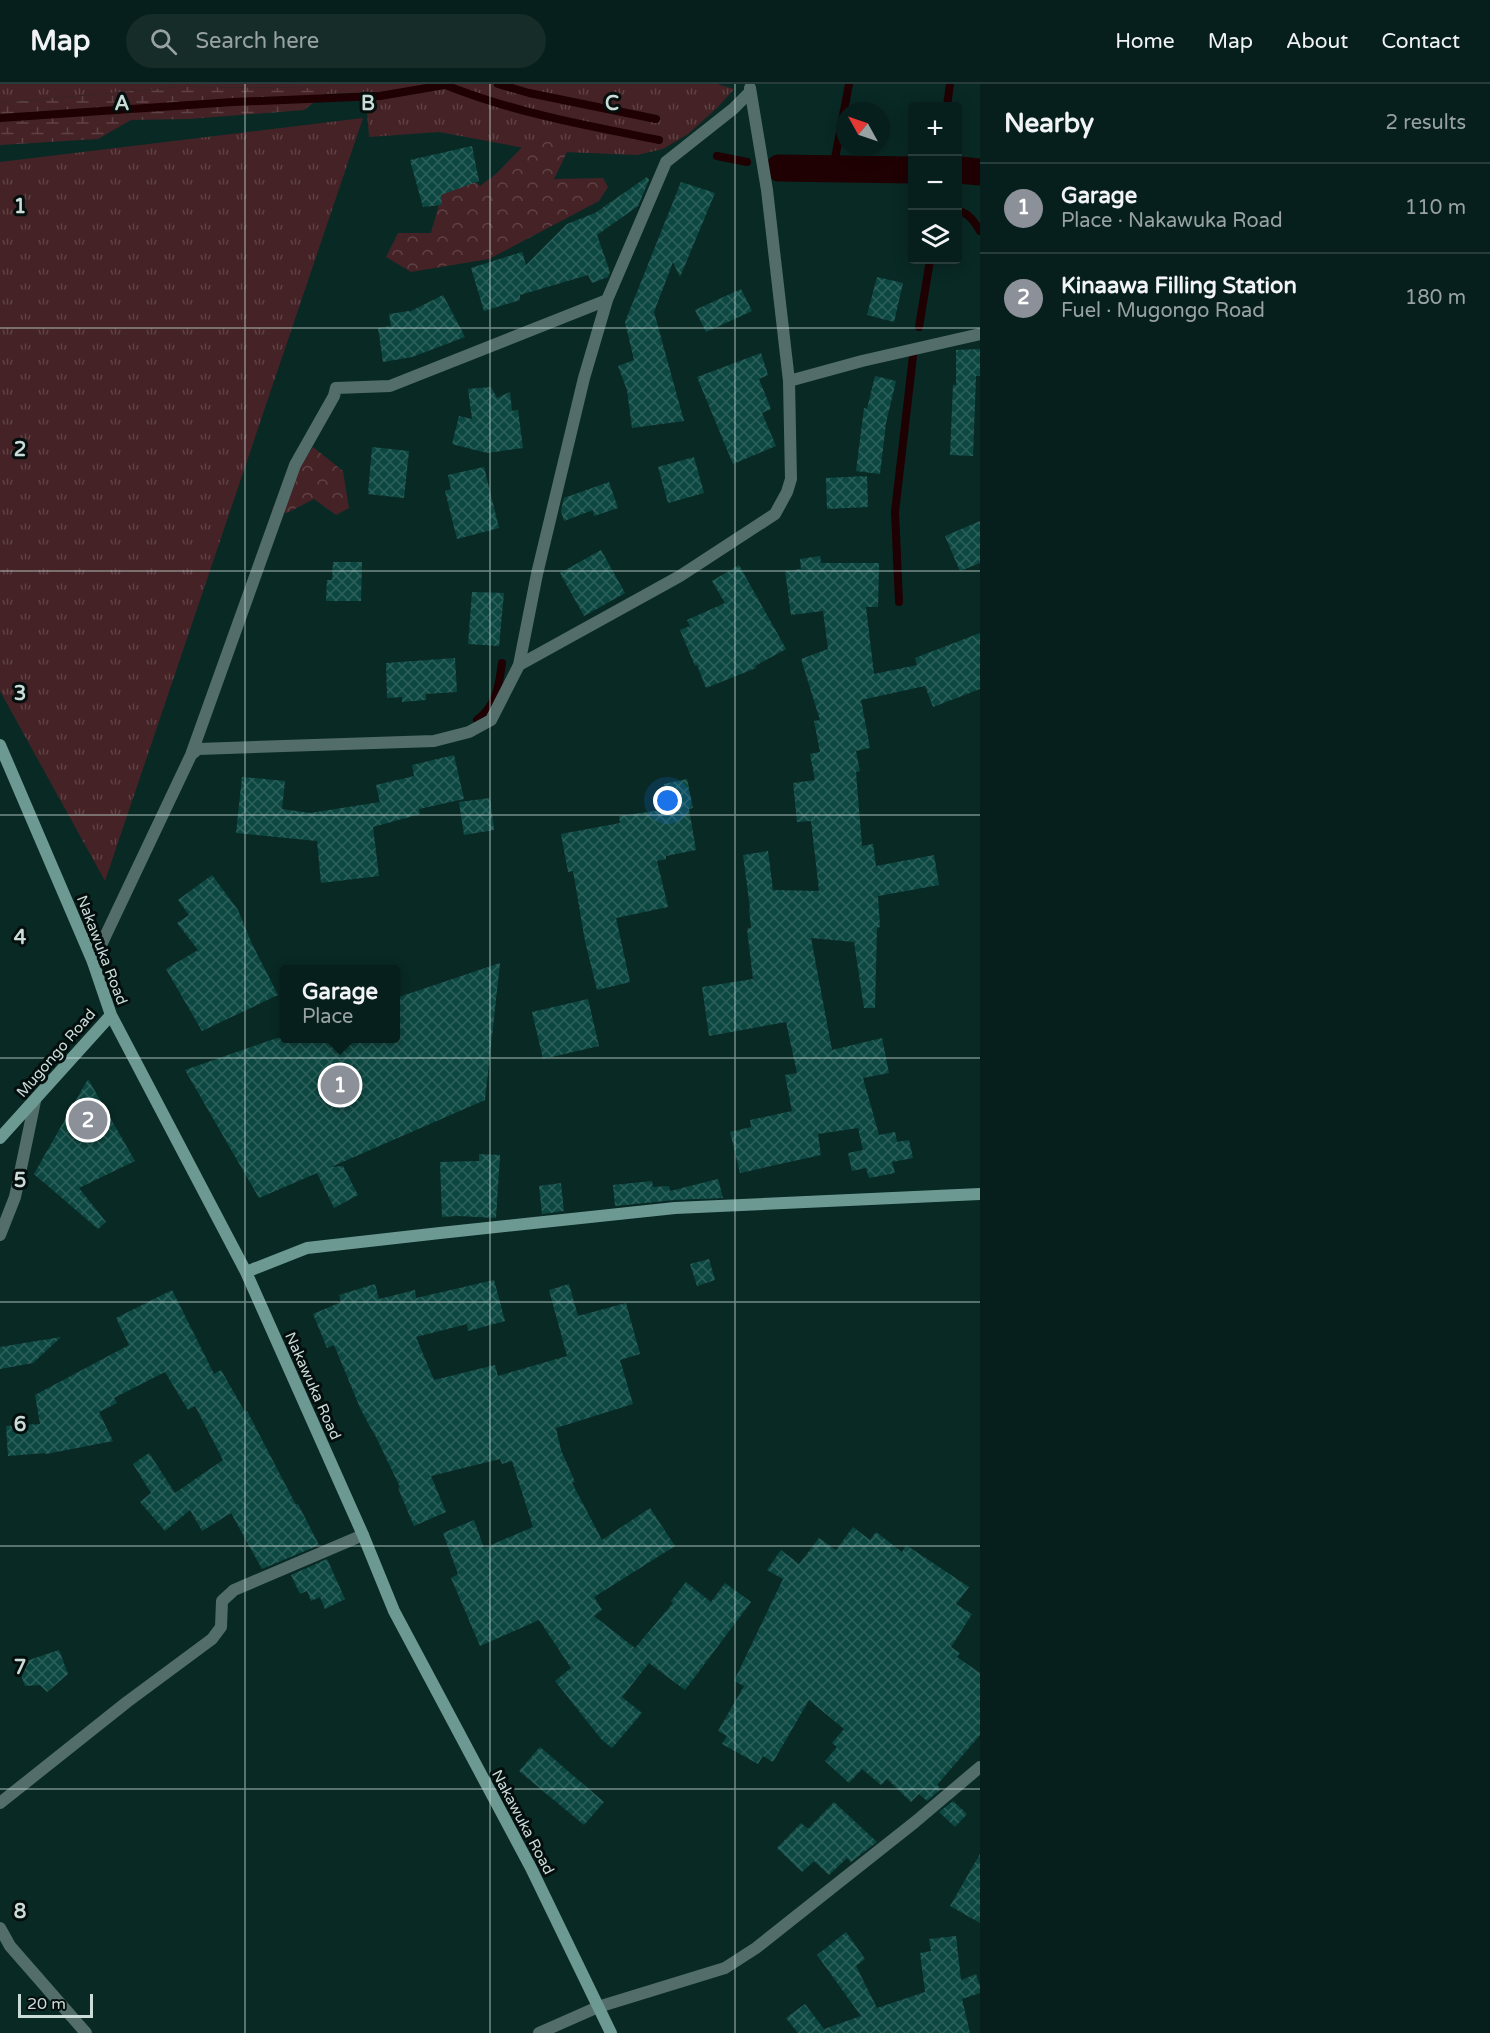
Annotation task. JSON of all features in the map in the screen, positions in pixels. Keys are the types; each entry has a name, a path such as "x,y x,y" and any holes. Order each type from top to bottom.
{"main road":[{"name":"Nakawuka Road","path":"0,746 93,962 111,1015 246,1272 363,1535 393,1611 531,1868 611,2033"},
{"name":"Mugongo Road","path":"0,1138 111,1015"},
{"path":"246,1272 307,1248 486,1228 675,1208 980,1194"}],"street":[{"path":"191,754 198,749 207,748 434,741 469,732 491,720 519,665 556,489 584,378 607,300 666,162 733,109 750,88"},
{"path":"519,665 680,576 775,514 787,492 790,479 789,381 767,190 750,88"},
{"path":"93,962 191,754 295,465 334,396 336,388 390,386 607,300"},
{"path":"789,381 862,361 980,334"},
{"path":"0,1235 15,1197 35,1101"},
{"path":"0,1803 127,1702 212,1639 221,1627 222,1601 227,1595 363,1535"},
{"path":"539,2033 598,2007 725,1968 748,1953 915,1822 980,1767"},
{"path":"0,1928 10,1946 86,2033"}],"green space":[{"path":"0,84 433,84 380,92 325,94 332,88 176,87 0,103"},
{"path":"450,84 717,84 734,89 688,134 663,149 637,155 540,151 439,132 369,137 366,97"},
{"path":"176,87 333,88 304,110 189,119 131,120 98,139 0,145 0,103"},
{"path":"363,118 105,881 0,691 0,162"},
{"path":"548,139 569,148 554,179 603,178 608,187 599,201 489,259 411,272 386,257 398,233 431,233 447,175 464,172 480,186 496,174 528,141"},
{"path":"313,447 343,471 349,508 336,515 314,499 287,513 272,510 277,500"}],"building":[{"path":"472,146 479,181 441,195 442,205 423,207 410,160"},
{"path":"647,177 649,180 638,206 597,235 610,272 608,277 592,283 588,275 520,295 520,300 484,311 471,268 522,252 526,265 567,224 595,213"},
{"path":"681,182 715,193 680,277 673,262 654,312 684,421 632,428 627,390 618,366 634,360 625,322"},
{"path":"877,277 903,283 894,322 867,315"},
{"path":"741,289 752,311 706,332 695,310"},
{"path":"443,295 465,337 412,357 383,362 378,328 391,326 389,314 409,312"},
{"path":"980,349 980,376 976,376 973,456 950,455 953,385 956,385 956,350"},
{"path":"761,353 768,375 759,379 771,409 762,413 776,446 733,464 697,377"},
{"path":"875,376 896,381 886,423 880,474 856,471 864,408 867,409"},
{"path":"491,387 497,398 510,392 512,411 518,410 523,448 487,453 452,444 459,416 472,419 468,389"},
{"path":"372,447 409,451 404,498 368,494"},
{"path":"694,457 704,493 668,503 658,467"},
{"path":"484,467 499,528 457,539 445,491 451,489 448,475"},
{"path":"867,476 868,507 827,509 826,478"},
{"path":"609,482 618,508 594,516 593,510 564,521 561,511 564,498"},
{"path":"980,521 980,563 960,571 945,536"},
{"path":"601,550 625,593 584,616 560,573"},
{"path":"820,556 821,563 879,563 878,607 866,607 874,674 917,665 915,658 980,633 980,689 933,707 925,686 861,700 870,748 856,751 860,771 856,772 862,846 873,844 876,866 934,855 939,885 878,896 880,927 877,928 875,1008 864,1008 854,942 811,938 832,1050 882,1038 889,1073 863,1078 879,1135 895,1132 897,1142 909,1140 913,1158 892,1162 895,1173 869,1178 866,1168 852,1171 848,1153 863,1150 858,1128 818,1134 821,1155 740,1173 730,1132 751,1127 750,1120 792,1111 785,1075 797,1073 786,1022 709,1036 702,987 753,979 747,929 751,928 750,908 743,855 768,851 773,890 819,891 811,821 797,822 793,783 815,780 810,754 820,752 814,721 820,720 801,659 828,649 823,611 791,615 785,571 801,569 800,559"},
{"path":"333,562 362,562 361,601 326,601 327,580 332,580"},
{"path":"739,565 786,649 755,666 756,668 706,688 680,630 690,626 687,620 725,603 712,581"},
{"path":"472,592 504,593 499,646 468,644"},
{"path":"455,658 457,692 426,694 426,700 402,702 402,697 387,698 386,663"},
{"path":"454,755 464,799 419,809 420,814 373,827 379,876 321,883 317,841 236,833 242,777 285,781 282,809 310,813 380,802 376,785 414,776 412,765"},
{"path":"687,779 693,808 689,809 696,850 666,856 666,859 657,861 668,907 616,918 630,982 597,990 585,941 573,871 568,872 561,834 620,823 619,816 670,809 664,784"},
{"path":"490,798 494,830 464,835 459,802"},
{"path":"212,875 238,910 252,944 278,995 202,1031 166,969 198,950 177,923 189,915 178,900"},
{"path":"500,963 485,1100 331,1167 343,1166 358,1195 334,1208 317,1173 259,1198 185,1070 277,1038 280,1038 280,1043 400,1043 400,997"},
{"path":"588,999 599,1046 543,1059 532,1012"},
{"path":"88,1079 135,1161 79,1188 106,1222 98,1229 34,1174"},
{"path":"479,1154 500,1155 496,1218 442,1217 440,1162 479,1161"},
{"path":"718,1179 723,1198 615,1206 613,1185 652,1181 653,1187 669,1186 670,1191"},
{"path":"561,1183 564,1211 542,1214 539,1186"},
{"path":"709,1259 715,1280 697,1286 690,1264"},
{"path":"494,1280 505,1321 468,1331 467,1324 416,1337 434,1380 495,1365 498,1376 567,1356 549,1290 569,1284 578,1316 626,1303 640,1354 620,1360 633,1404 556,1428 561,1450 575,1482 572,1483 602,1540 650,1508 675,1546 594,1597 602,1610 594,1616 635,1648 673,1603 671,1601 686,1582 711,1602 725,1583 751,1602 685,1690 649,1663 622,1697 642,1713 612,1748 602,1740 555,1681 571,1668 539,1620 480,1646 451,1578 458,1574 443,1533 474,1520 484,1548 533,1527 512,1461 502,1464 500,1459 431,1476 446,1512 414,1526 398,1488 400,1487 361,1410 334,1345 327,1348 313,1314 341,1302 339,1295 375,1284 379,1299 415,1290 416,1298"},
{"path":"172,1290 214,1374 221,1370 245,1412 247,1411 319,1545 262,1569 231,1513 202,1531 190,1510 165,1531 140,1502 151,1493 133,1464 149,1453 175,1493 223,1460 195,1406 188,1410 165,1372 114,1398 117,1403 99,1412 113,1441 46,1454 8,1456 6,1426 40,1424 35,1395 129,1345 116,1318"},
{"path":"61,1337 33,1363 0,1369 0,1347"},
{"path":"853,1527 870,1540 876,1532 902,1552 906,1545 969,1587 956,1604 972,1614 951,1647 960,1653 957,1657 980,1673 980,1735 937,1785 941,1789 927,1801 919,1794 911,1802 887,1779 881,1785 862,1769 849,1783 825,1761 837,1747 832,1743 844,1729 809,1700 773,1762 763,1756 758,1764 722,1744 727,1736 718,1731 744,1686 734,1681 783,1579 767,1570 781,1550 799,1564 819,1538 836,1550"},
{"path":"327,1559 345,1599 325,1609 320,1597 311,1601 307,1591 300,1594 291,1575"},
{"path":"59,1650 68,1674 47,1692 40,1685 25,1686 17,1664"},
{"path":"540,1747 604,1802 584,1825 519,1771"},
{"path":"953,1801 967,1814 955,1827 939,1812"},
{"path":"834,1802 877,1842 851,1862 847,1858 829,1875 814,1861 802,1872 777,1848 801,1823 808,1829"},
{"path":"980,1854 980,1923 950,1906"},
{"path":"846,1932 865,1959 856,1966 877,2008 925,1992 920,1953 931,1951 929,1939 956,1936 961,1980 976,1974 980,1986 980,1993 962,1999 970,2033 798,2033 786,2018 805,2004 824,2029 861,2016 817,1955"}],"waterway":[{"path":"0,118 233,102 380,96 450,84"},
{"path":"498,84 529,93 656,119"},
{"path":"833,169 849,84"},
{"path":"948,102 950,84"},
{"path":"448,86 526,111 659,140"},
{"path":"717,156 747,162"},
{"path":"779,168 908,170"},
{"path":"962,170 980,172"},
{"path":"962,212 968,215 980,231"},
{"path":"919,327 929,264"},
{"path":"899,602 895,512 913,356"},
{"path":"477,720 493,701 502,663"}],"place":[{"name":"Garage","path":"340,1085"},
{"name":"Kinaawa Filling Station","path":"88,1120"}]}
